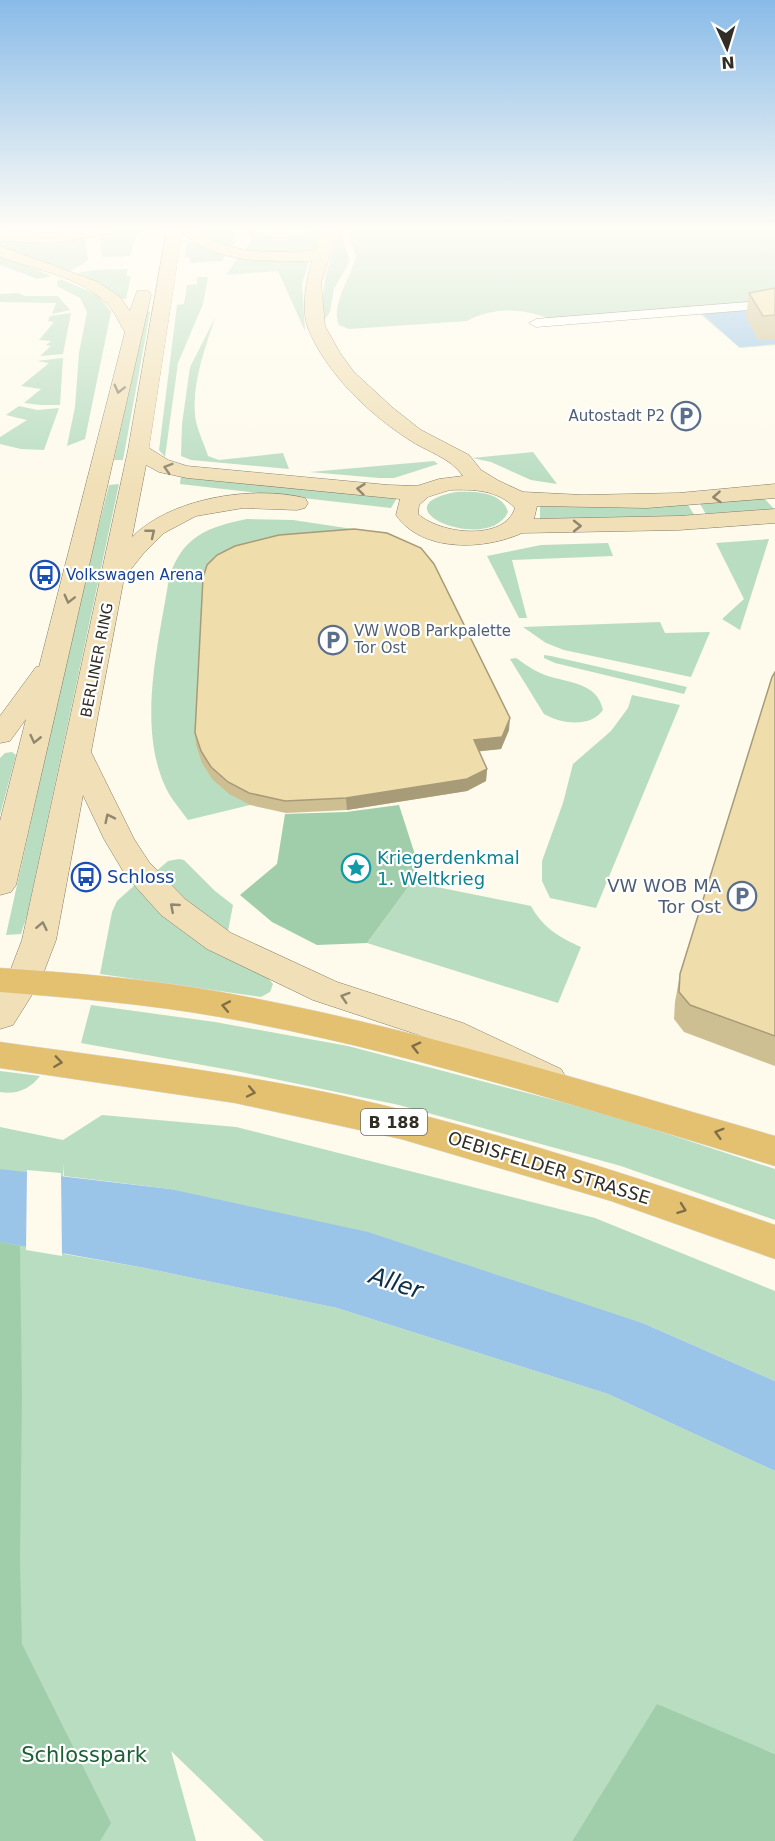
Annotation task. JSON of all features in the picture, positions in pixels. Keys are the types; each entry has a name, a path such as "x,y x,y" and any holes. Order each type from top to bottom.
{"main road":[{"path":"122,314 134,333"},
{"path":"0,885 139,314"},
{"name":"BERLINER RING","path":"0,1016 12,981 39,940 138,450 161,314"},
{"path":"314,314 316,326 331,354 347,376 370,398 414,434 442,452 462,459 473,476 519,498 563,502 624,502 775,491"},
{"path":"138,450 149,460 170,470 388,492 430,489 466,483 491,486"},
{"path":"442,452 450,477 408,503 407,515 414,524 427,531 451,537 478,538 501,534 519,526 614,526 721,522 775,516"},
{"path":"519,498 527,507 526,517 519,526"},
{"path":"113,576 140,542 157,527 175,517 214,506 278,501 407,515"},
{"path":"0,735 53,662"},
{"path":"78,754 119,839 137,870 173,907 219,941 325,991 450,1032 574,1091"},
{"path":"12,981 79,986 219,1004 321,1025 442,1053 775,1151"},
{"name":"OEBISFELDER STRASSE","path":"0,1055 235,1089 401,1124 616,1186 775,1242"}],"street":[{"path":"536,323 650,314"}],"green space":[{"path":"71,314 63,354 40,356 51,346 46,345 51,341 39,340 54,322 48,321 50,316"},
{"path":"87,314 111,314 85,439 67,446 75,407 79,353"},
{"path":"146,314 150,314 123,460 114,460"},
{"path":"176,314 199,314 178,363 165,457 159,450"},
{"path":"297,314 304,314 305,331"},
{"path":"337,314 484,314 467,321 349,329 339,325"},
{"path":"533,314 671,314 547,318"},
{"path":"700,314 775,314 775,345 740,348"},
{"path":"215,318 195,391 197,425 208,456 219,460 283,453 289,469 191,460 181,456 182,424 190,367"},
{"path":"63,358 60,405 24,403 41,389 21,386 49,363 36,361"},
{"path":"19,406 37,410 59,408 44,450 21,449 0,444 0,437 27,420 6,415"},
{"path":"533,452 557,484 531,480 491,462 472,458"},
{"path":"434,461 438,464 394,478 310,472"},
{"path":"181,475 397,498 391,508 180,484"},
{"path":"119,484 27,915 21,934 6,935 76,618 109,485"},
{"path":"456,492 478,492 493,496 505,505 508,512 497,524 480,529 462,529 444,524 431,516 427,508 434,499"},
{"path":"762,496 775,510 708,518 699,502"},
{"path":"687,503 696,518 540,520 540,506"},
{"path":"247,519 293,520 366,531 250,805 188,820 165,786 152,736 153,683 169,578 181,552 198,536 220,526"},
{"path":"769,539 740,630 722,619 744,599 716,543"},
{"path":"608,543 613,556 512,560 527,618 519,618 487,556 541,545"},
{"path":"660,622 665,633 710,632 691,677 564,650 546,643 523,627"},
{"path":"544,655 687,687 684,694 555,663 544,658"},
{"path":"516,658 541,673 588,689 600,701 603,710 591,720 583,722 567,722 544,714 510,659"},
{"path":"632,695 680,705 596,908 550,898 542,881 542,861 563,803 573,764 611,731 628,708"},
{"path":"12,752 16,755 0,815 0,758 5,753"},
{"path":"399,805 418,864 412,882 367,943 317,945 272,922 240,895 277,864 285,814 346,812"},
{"path":"184,860 215,891 233,905 227,936 153,874 168,861"},
{"path":"412,882 531,906 552,931 581,947 558,1003 367,943"},
{"path":"136,884 267,977 273,984 270,992 261,997 100,974 112,912 117,901"},
{"path":"91,1005 215,1022 348,1046 604,1113 775,1169 775,1220 621,1166 399,1105 241,1072 81,1043"},
{"path":"0,1071 40,1076 22,1090 12,1093 0,1092"},
{"name":"Schlosspark","path":"102,1115 236,1127 595,1218 775,1291 775,1381 645,1324 170,1189 64,1176 63,1164 64,1254 145,1268 337,1308 608,1394 775,1471 775,1754 657,1705 572,1841 264,1841 171,1751 196,1841 0,1841 0,1127 63,1140"},
{"path":"0,1242 20,1246 22,1644 111,1823 100,1841 0,1841"},
{"path":"657,1704 775,1754 775,1841 572,1841"}],"water":[{"path":"703,314 775,314 775,344 739,347"},
{"name":"Aller","path":"0,1169 170,1189 368,1232 645,1324 775,1381 775,1471 608,1394 337,1308 145,1268 0,1242"}],"pier":[{"path":"27,1170 61,1173 62,1256 26,1250"}],"building":[{"name":"VW WOB Parkpalette Tor Ost","path":"354,529 387,533 421,548 434,564 510,718 502,737 474,740 487,769 467,779 346,798 285,801 249,793 228,782 211,767 201,751 195,733 203,578 207,565 217,555 235,546 279,535"},
{"name":"VW WOB MA Tor Ost","path":"775,672 775,1036 690,1005 679,992 680,974"}],"place":[{"name":"Autostadt P2","path":"686,416"},
{"name":"Volkswagen Arena","path":"45,575"},
{"name":"VW WOB Parkpalette Tor Ost","path":"333,640"},
{"name":"Kriegerdenkmal 1. Weltkrieg","path":"356,868"},
{"name":"Schloss","path":"86,877"},
{"name":"VW WOB MA Tor Ost","path":"742,896"}]}
